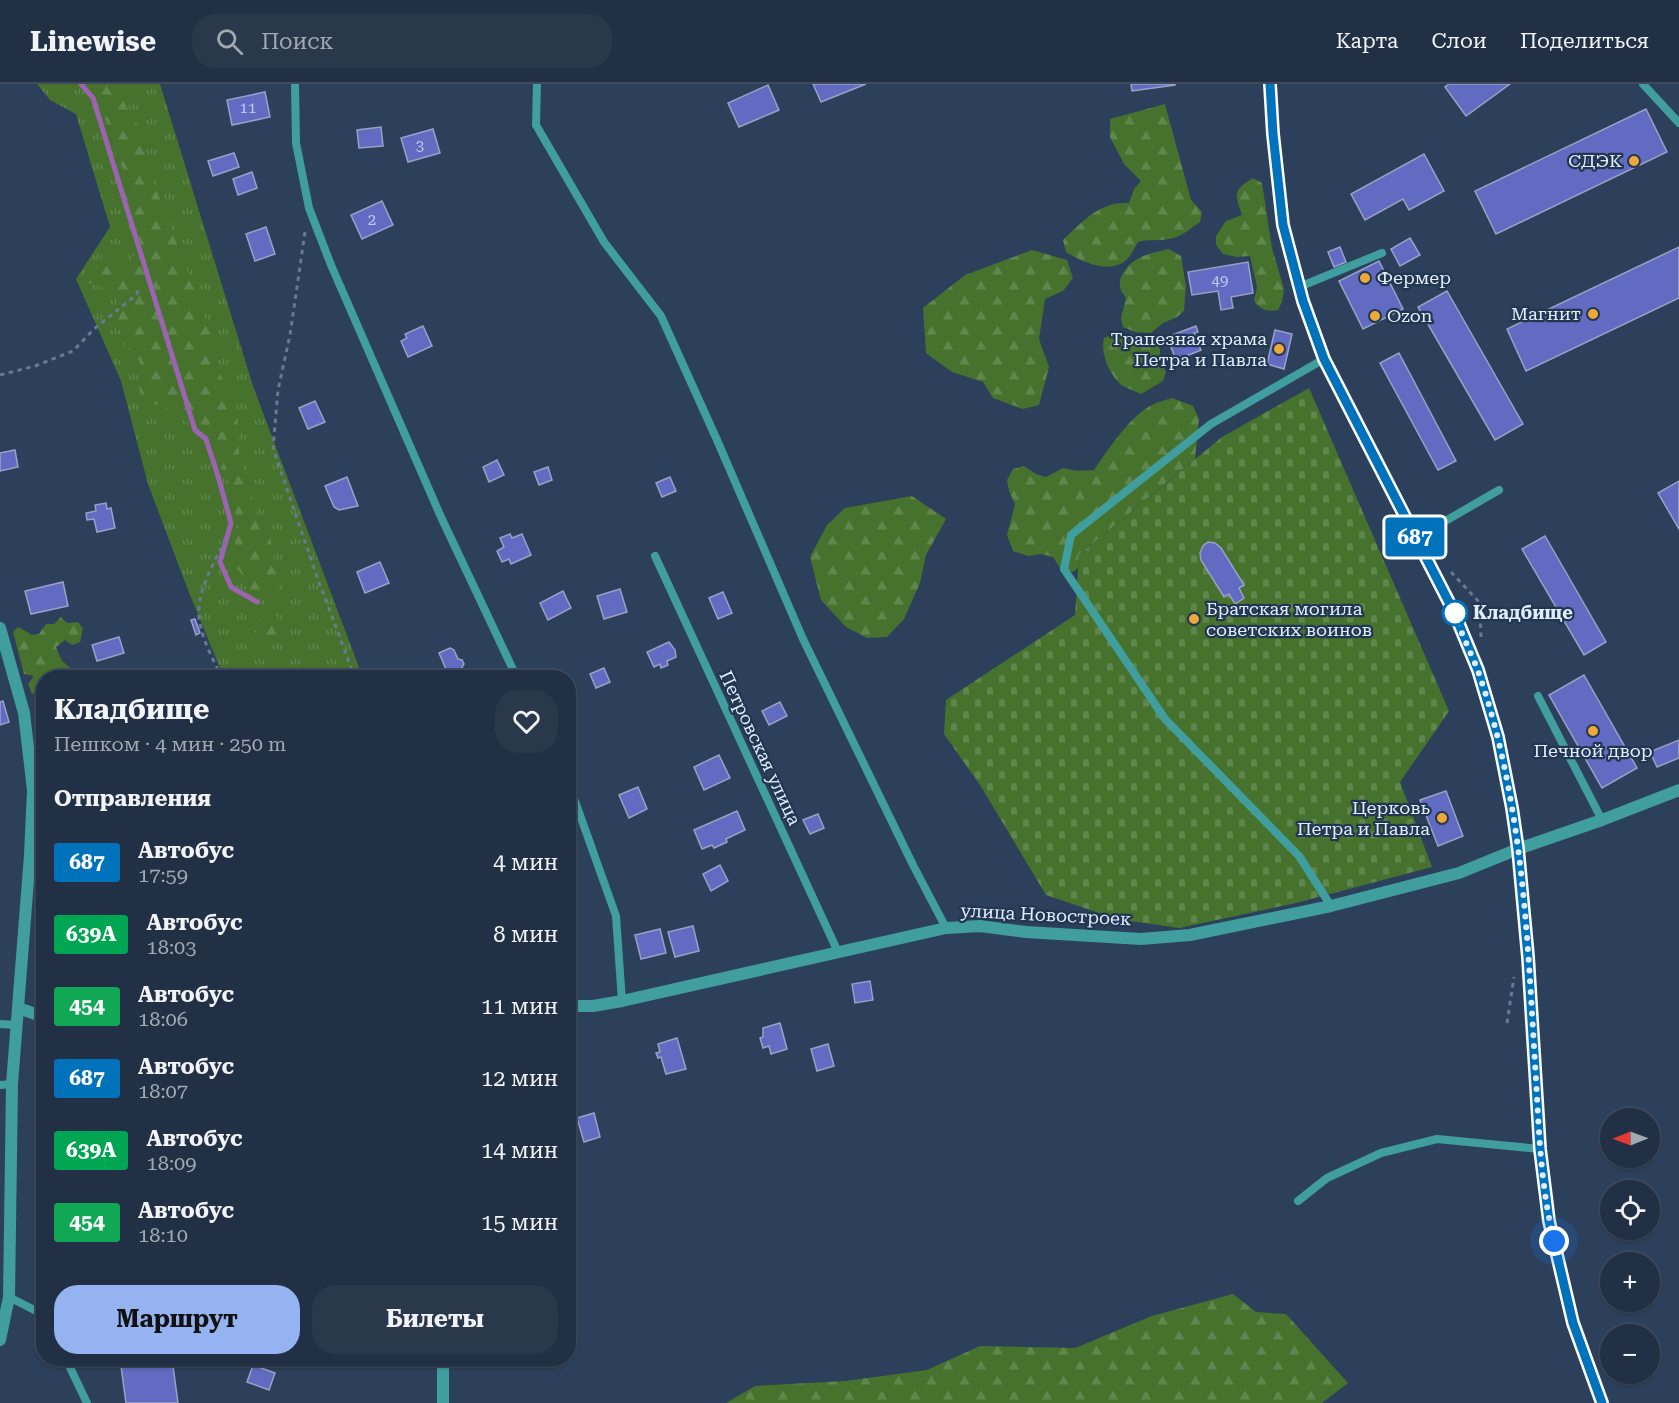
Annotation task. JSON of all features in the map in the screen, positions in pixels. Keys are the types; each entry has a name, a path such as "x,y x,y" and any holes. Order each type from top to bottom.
{"main road":[{"path":"1270,84 1283,225 1299,287 1324,359 1454,612 1478,670 1498,737 1518,849 1528,957 1540,1149 1549,1221 1573,1323 1602,1403"}],"street":[{"path":"0,628 24,713 33,790 17,1024 6,1084 9,1297 0,1340"},
{"name":"улица Новостроек","path":"576,1006 593,1006 622,1001 946,928 980,926 1026,932 1141,939 1190,935 1331,906 1459,873 1679,790"},
{"path":"18,1008 36,1014"},
{"path":"443,1366 443,1403"}],"lane":[{"path":"295,84 296,143 309,208 441,517 513,670"},
{"path":"537,84 536,125 604,242 661,316 803,639 946,928"},
{"path":"1643,84 1679,123"},
{"path":"1299,287 1382,253"},
{"path":"1324,359 1212,424 1071,535 1064,569 1165,719 1299,856 1331,906"},
{"path":"1416,538 1499,490"},
{"name":"Петровская улица","path":"655,556 838,952"},
{"path":"1538,696 1602,820"},
{"path":"576,804 616,916 622,1001"},
{"path":"0,1024 17,1024"},
{"path":"1298,1201 1327,1178 1381,1153 1437,1139 1540,1149"},
{"path":"9,1297 36,1311"},
{"path":"69,1366 87,1403"}],"path":[{"path":"309,208 290,335 278,390 273,448 352,670"},
{"path":"0,375 35,366 73,351 94,329 136,295 140,288"},
{"path":"218,670 207,646 199,617 200,601 209,573 224,542"},
{"path":"1449,570 1480,603 1482,645"},
{"path":"1507,1023 1515,970"}],"green space":[{"path":"37,84 160,84 253,386 360,670 221,670 148,484 121,381 76,279 110,227 76,114 50,100"},
{"path":"94,84 117,84 138,126 148,168 212,335 221,376 237,408 239,455 260,526 270,535 279,591 266,601 241,583 241,573 233,564 230,553 236,545 232,537 239,527 227,476 218,476 223,463 206,439 189,424 165,407 150,403 141,395 138,382 145,375 135,351 123,344 126,336 116,322 120,307 112,291 87,282 101,272 101,257 110,263 130,262 139,244 138,231 118,190 127,174 115,152 100,136 107,123 93,93"},
{"path":"1165,104 1191,200 1202,212 1200,222 1177,237 1138,242 1128,258 1114,266 1097,266 1066,252 1063,240 1103,207 1129,203 1134,189 1141,181 1124,164 1110,137 1110,119"},
{"path":"1253,178 1262,183 1272,248 1284,289 1278,310 1264,310 1254,301 1257,287 1250,256 1237,257 1223,254 1216,245 1216,236 1226,221 1242,215 1237,193 1241,186"},
{"path":"1169,249 1181,256 1186,286 1184,311 1151,333 1135,332 1123,327 1121,318 1126,298 1121,291 1120,279 1132,262"},
{"path":"1032,250 1067,260 1073,278 1063,291 1045,299 1039,339 1049,367 1039,405 1023,409 993,398 983,382 952,372 926,353 923,308 965,275"},
{"path":"1111,335 1140,341 1154,341 1160,349 1160,361 1166,372 1163,381 1141,394 1118,382 1107,364 1103,351 1104,338"},
{"path":"1309,388 1449,711 1400,782 1432,867 1296,903 1179,928 1117,919 1046,895 980,785 944,734 946,700 1075,615 1079,555 1222,437"},
{"path":"1172,398 1193,406 1199,419 1195,459 1079,555 1078,568 1073,572 1060,568 1053,557 1041,554 1028,556 1013,551 1007,535 1015,504 1007,480 1013,469 1024,466 1046,477 1063,468 1077,471 1094,470 1137,415 1154,404"},
{"path":"912,496 946,519 926,555 920,583 904,619 887,637 867,638 846,627 821,600 810,557 827,525 845,508"},
{"path":"271,613 288,627 266,647 255,635 260,617"},
{"path":"61,617 67,623 78,622 83,628 80,642 72,645 65,640 56,647 62,661 72,670 36,670 36,693 32,694 28,684 34,676 24,674 13,632 18,627 32,635 39,634 46,624 54,624"},
{"path":"1233,1294 1256,1312 1286,1314 1348,1383 1322,1403 726,1403 755,1386 845,1381 927,1370 980,1346 1075,1348 1152,1316"}],"building":[{"path":"813,84 866,84 821,102"},
{"path":"1131,84 1175,84 1175,85 1132,91"},
{"path":"1449,84 1510,84 1466,116 1445,87"},
{"path":"768,85 779,110 739,127 728,103"},
{"path":"265,92 270,117 232,125 227,100"},
{"path":"1646,109 1667,152 1496,234 1475,191"},
{"path":"381,127 383,146 359,148 357,130"},
{"path":"433,129 440,153 408,162 401,138"},
{"path":"234,153 239,167 213,176 208,161"},
{"path":"1424,154 1444,191 1409,210 1403,199 1365,220 1351,194"},
{"path":"252,172 257,188 238,195 233,179"},
{"path":"382,201 393,225 362,239 351,215"},
{"path":"266,227 275,254 255,261 246,234"},
{"path":"1410,238 1420,255 1400,266 1391,249"},
{"path":"1340,247 1346,262 1334,267 1328,252"},
{"name":"Магнит","path":"1679,247 1679,298 1526,371 1507,329"},
{"path":"1379,261 1403,309 1363,329 1339,281"},
{"path":"1248,262 1253,293 1231,297 1233,308 1221,310 1218,291 1192,295 1188,272"},
{"path":"1447,291 1523,424 1495,440 1418,307"},
{"path":"423,326 432,346 408,357 401,341 407,338 405,334"},
{"path":"1196,326 1198,332 1194,333 1201,350 1176,360 1167,337"},
{"name":"Трапезная храма Петра и Павла","path":"1275,330 1292,334 1284,369 1267,364"},
{"path":"1399,353 1456,461 1438,470 1380,363"},
{"path":"315,401 325,422 308,429 299,408"},
{"path":"15,450 18,467 0,471 0,453"},
{"path":"497,460 504,475 489,482 483,467"},
{"path":"548,467 552,480 539,485 534,472"},
{"path":"347,477 358,506 339,510 334,507 325,486"},
{"path":"670,477 676,491 662,497 656,483"},
{"path":"1679,481 1679,529 1658,493"},
{"path":"106,503 107,509 111,508 115,528 97,532 94,519 87,520 86,513 96,511 95,505"},
{"path":"510,534 512,538 522,534 531,555 511,564 509,559 502,562 497,551 504,547 500,538"},
{"path":"1545,536 1606,642 1584,655 1522,549"},
{"path":"1208,542 1215,543 1221,548 1244,585 1239,588 1244,598 1235,604 1229,594 1224,597 1201,560 1200,553"},
{"path":"380,562 389,583 365,593 357,572"},
{"path":"63,582 68,606 31,614 25,591"},
{"path":"620,589 627,612 604,619 597,596"},
{"path":"563,591 571,608 548,620 540,603"},
{"path":"723,592 732,613 718,619 709,598"},
{"path":"195,619 200,633 196,635 191,620"},
{"path":"119,637 124,653 97,661 92,645"},
{"path":"669,642 675,650 676,657 667,661 668,665 661,668 660,664 654,667 647,652"},
{"path":"450,648 454,650 458,659 464,664 462,669 446,670 439,653"},
{"path":"604,668 610,682 596,688 590,674"},
{"name":"Печной двор","path":"1584,675 1637,768 1602,788 1549,695"},
{"path":"3,701 9,722 0,725 0,702"},
{"path":"780,702 787,716 769,725 762,711"},
{"path":"1679,740 1679,758 1657,767 1650,752"},
{"path":"719,755 730,778 704,790 694,767"},
{"path":"638,787 647,809 629,818 619,795"},
{"name":"Церковь Петра и Павла","path":"1446,791 1463,836 1438,846 1420,800"},
{"path":"737,811 745,830 714,848 712,845 702,849 694,830"},
{"path":"818,814 824,828 810,834 803,820"},
{"path":"720,865 728,881 711,891 703,874"},
{"path":"693,926 699,951 675,957 668,932"},
{"path":"660,929 666,953 641,959 635,935"},
{"path":"870,981 873,1000 855,1003 852,984"},
{"path":"780,1023 787,1049 771,1054 769,1046 763,1048 760,1038 763,1037 763,1028"},
{"path":"677,1038 686,1069 666,1074 661,1057 658,1058 656,1053 660,1052 658,1044"},
{"path":"828,1044 834,1066 817,1071 811,1049"},
{"path":"594,1113 600,1137 584,1142 577,1118"},
{"path":"121,1366 173,1366 178,1403 126,1403"},
{"path":"253,1366 275,1373 269,1390 247,1382"}],"waterway":[{"path":"81,84 93,98 195,430 206,439 218,476 231,523 220,562 231,587 257,602"}],"bus line":[{"name":"687","path":"1270,84 1283,225 1303,301 1324,359 1454,612 1478,670 1498,737 1518,849 1528,957 1540,1149 1549,1221 1573,1323 1602,1403"}],"place":[{"name":"СДЭК","path":"1634,161"},
{"name":"Фермер","path":"1365,278"},
{"name":"Магнит","path":"1593,314"},
{"name":"Ozon","path":"1375,316"},
{"name":"Трапезная храма Петра и Павла","path":"1279,349"},
{"name":"Кладбище","path":"1455,613"},
{"name":"Братская могила советских воинов","path":"1194,619"},
{"name":"Печной двор","path":"1593,731"},
{"name":"Церковь Петра и Павла","path":"1442,818"}],"route":[{"path":"1455,613 1478,670 1498,737 1512,808 1528,957 1540,1149 1549,1221 1554,1241"}]}
